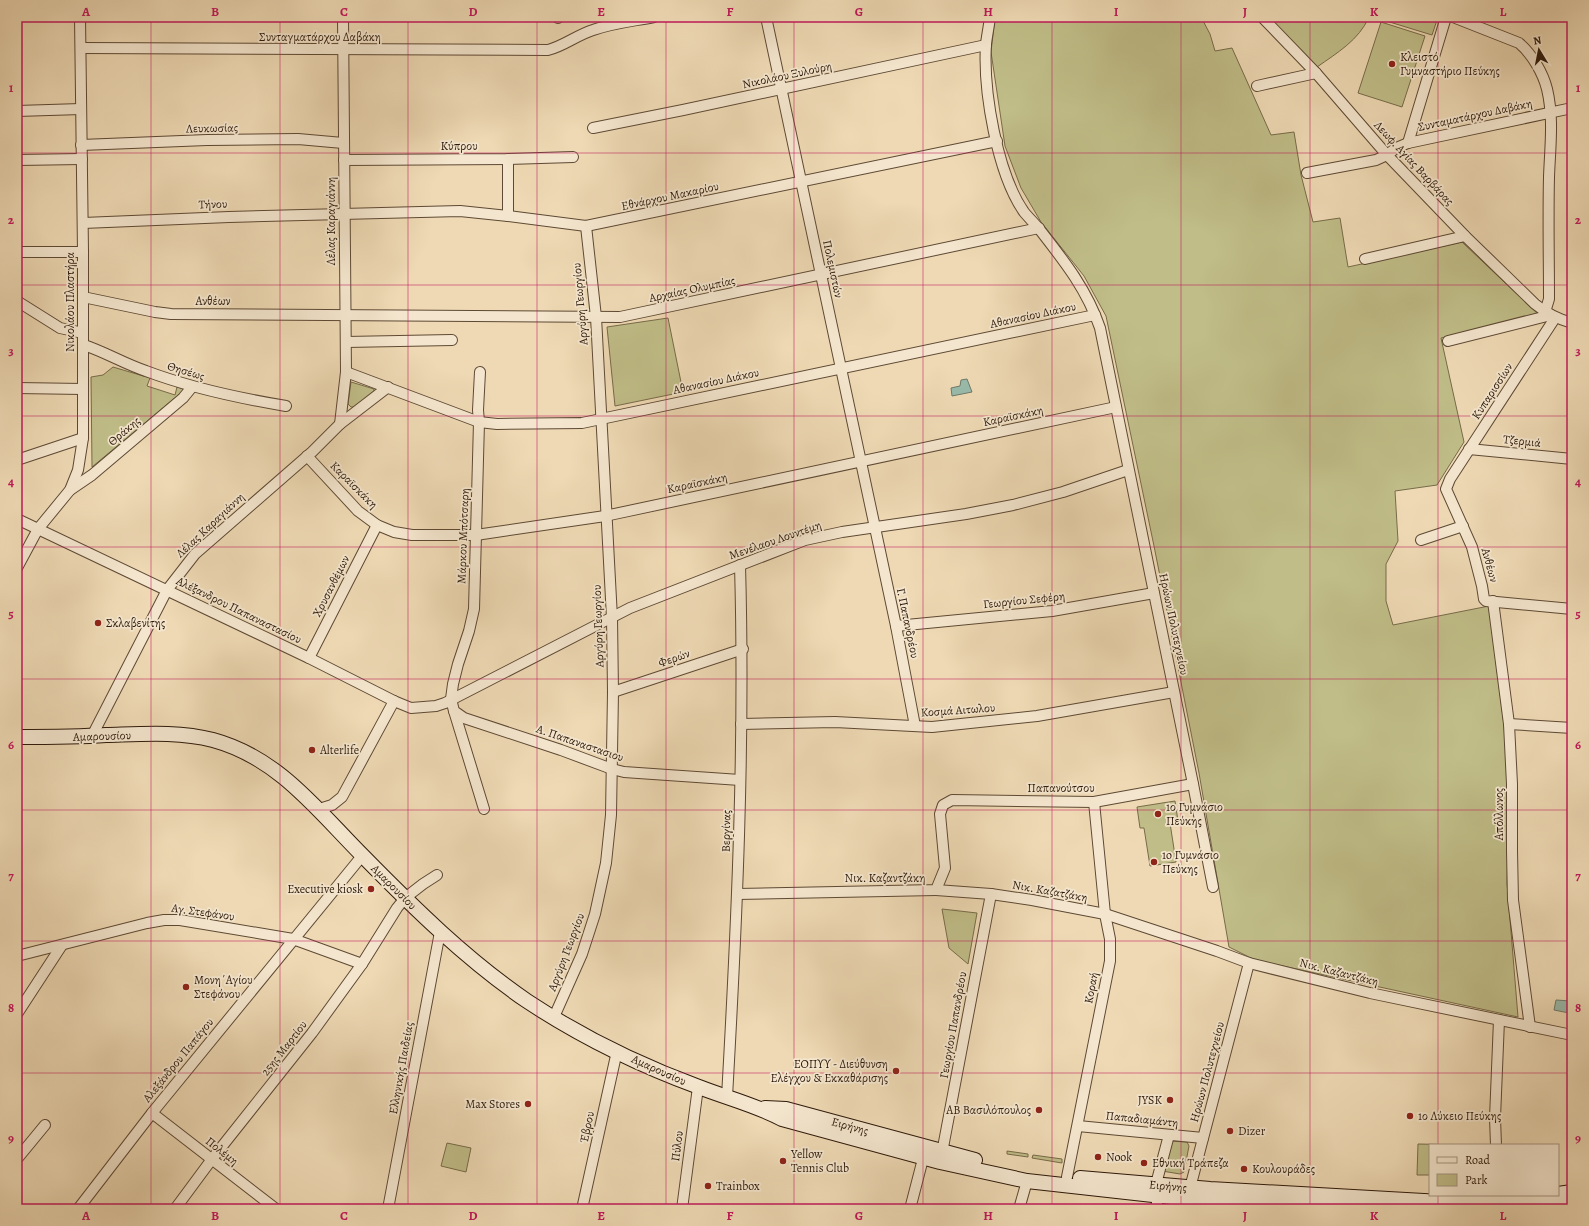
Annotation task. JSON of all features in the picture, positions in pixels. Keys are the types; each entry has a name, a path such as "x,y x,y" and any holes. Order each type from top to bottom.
{"main road":[{"name":"Αμαρουσίου","path":"17,737 168,734 211,740 233,746 254,756 275,769 319,809 362,856 440,932 484,969 528,1001 592,1040 655,1070 698,1087 762,1108"},
{"name":"Ειρήνης","path":"762,1108 782,1119 925,1152 1027,1181 1156,1197 1366,1209"},
{"name":"Ειρήνης","path":"942,1157 1067,1177 1156,1197"},
{"path":"1559,1194 1572,1192"},
{"name":"Ειρήνης","path":"1190,1199 1458,1202 1533,1196"},
{"path":"1528,1209 1572,1202"}],"street":[{"name":"Νικολάου Πλαστήρα","path":"17,568 38,529 70,490 78,470 83,438 84,345 80,17"},
{"name":"Λέλας Καραγιάννη","path":"340,424 346,372 343,17"},
{"name":"Συνταγματάρχου Δαβάκη","path":"81,48 536,51 558,48 580,35 595,29 654,17"},
{"name":"Πολεμιστών","path":"766,17 874,527"},
{"name":"Ηρώων Πολυτεχνείου","path":"990,17 986,45 987,79 997,141 1008,183 1024,212 1039,228 1077,278 1100,328 1128,470 1194,784 1213,887"},
{"name":"Λεωφ. Αγίας Βαρβάρας","path":"1262,17 1316,73 1388,155 1465,236 1535,304 1550,315"},
{"path":"1408,143 1446,17"},
{"path":"1453,17 1519,44 1528,50 1547,88 1552,112 1549,179 1550,315"},
{"name":"Νικολάου Ξυλούρη","path":"593,128 986,45"},
{"path":"1258,86 1316,73"},
{"name":"Συνταματάρχου Δαβάκη","path":"1307,173 1376,160 1388,155 1396,148 1408,143 1572,108"},
{"path":"17,111 81,109"},
{"name":"Λευκωσίας","path":"81,145 207,140 298,139 343,143"},
{"name":"Εθνάρχου Μακαρίου","path":"344,214 460,211 586,226 997,141"},
{"name":"Κύπρου","path":"344,160 573,157"},
{"path":"17,160 82,159"},
{"path":"508,159 508,216"},
{"name":"Τήνου","path":"83,223 344,214"},
{"name":"Αργύρη Γεωργίου","path":"554,1017 582,954 595,914 606,863 609,839 612,769 614,692 612,618 596,317 586,226"},
{"name":"Αρχαίας Ολυμπίας","path":"345,316 620,317 820,276 1039,228"},
{"path":"1365,259 1465,236"},
{"path":"17,252 83,252"},
{"name":"Ανθέων","path":"83,297 171,314 345,316"},
{"path":"17,301 60,328 83,333"},
{"path":"17,309 30,309"},
{"name":"Αθανασίου Διάκου","path":"346,372 479,422 497,424 582,423 1095,315"},
{"path":"1448,341 1550,315 1572,323"},
{"name":"Κυπαρισσίων","path":"1450,479 1550,315"},
{"path":"346,342 452,340"},
{"name":"Θησέως","path":"84,345 145,371 192,387 238,398 286,406"},
{"name":"Μάρκου Μπότσαρη","path":"451,699 458,664 469,631 474,609 480,372"},
{"name":"Θράκης","path":"70,490 103,466 183,398 192,387"},
{"name":"Λέλας Καραγιάννη","path":"92,736 167,590 195,554 307,456 340,424 388,387"},
{"path":"17,388 83,389"},
{"name":"Καραϊσκάκη","path":"307,456 358,511 377,525 394,532 412,535 476,535 606,516 1116,407"},
{"path":"17,460 83,438"},
{"name":"Τζερμιά","path":"1469,449 1572,459"},
{"name":"Μενέλαου Λουντέμη","path":"451,699 630,608 805,540 820,536 966,514 1013,505 1062,492 1128,470"},
{"name":"Ανθέων","path":"1450,479 1446,489 1463,526 1477,566 1484,599 1486,601 1572,608"},
{"name":"Αλέξανδρου Παπαναστασίου","path":"17,520 309,658 394,702 411,708 436,706 451,699"},
{"name":"Χρυσανθέμων","path":"309,658 377,525"},
{"path":"1421,540 1463,526"},
{"name":"Γ. Παπανδρέου","path":"874,527 896,626 915,726"},
{"name":"Βεργίνας","path":"727,1097 738,894 742,648 740,565"},
{"name":"Γεωργίου Σεφέρη","path":"896,626 1052,611 1154,593"},
{"name":"Απόλλωνος","path":"1493,601 1509,724 1512,784 1513,900 1530,1027"},
{"name":"Φερών","path":"614,692 742,648"},
{"name":"Κοσμά Αιτωλου","path":"741,724 835,722 932,727 1037,716 1174,692"},
{"path":"451,699 457,725 484,809"},
{"path":"319,809 332,805 342,797 394,702"},
{"path":"105,711 108,735"},
{"name":"Α. Παπαναστασιου","path":"454,711 464,718 624,772 740,780"},
{"path":"1509,724 1572,728"},
{"name":"Παπανούτσου","path":"952,800 1094,802 1194,784"},
{"name":"Νικ. Καζαντζάκη","path":"738,894 936,890 945,868 940,814 943,805 952,800"},
{"name":"Κοραή","path":"1067,1177 1110,961 1110,939 1105,914 1094,802"},
{"name":"Αλεξάνδρου Παπάγου","path":"78,1209 152,1113 362,856"},
{"name":"25ης Μαρτίου","path":"175,1209 212,1159 312,1034 362,964 405,898 437,875"},
{"name":"Νικ. Καζατζάκη","path":"936,890 991,894 1105,914"},
{"name":"Γεωργίου Παπανδρέου","path":"942,1157 991,894"},
{"name":"Νικ. Καζαντζάκη","path":"1105,914 1249,963 1370,993 1572,1035"},
{"name":"Αγ. Στεφάνου","path":"17,956 164,920 180,920 293,939 362,964"},
{"name":"Ελληνικής Παιδείας","path":"388,1209 440,932"},
{"path":"18,1010 62,945"},
{"name":"Ηρώων Πολυτεχνείου","path":"1190,1199 1203,1138 1249,963"},
{"path":"1496,1144 1496,1071 1499,1020"},
{"name":"Έβρου","path":"582,1209 617,1051"},
{"name":"Πύλου","path":"682,1209 698,1087"},
{"name":"Πολέμη","path":"152,1113 276,1209"},
{"path":"17,1159 45,1125"},
{"name":"Παπαδιαμάντη","path":"1078,1126 1203,1138"},
{"path":"1156,1197 1169,1134"},
{"path":"910,1209 925,1152"},
{"path":"1019,1209 1027,1181"}],"green space":[{"path":"995,17 1201,17 1210,34 1215,51 1232,48 1271,135 1294,132 1301,175 1313,222 1340,218 1348,267 1462,242 1539,315 1441,338 1464,442 1437,485 1395,491 1398,541 1386,564 1386,601 1393,625 1489,606 1506,741 1509,814 1507,883 1518,1017 1255,960 1229,947 1199,773 1106,316 1084,276 1041,222 1021,188 1005,146 991,52"},
{"path":"1268,17 1369,17 1359,33 1347,45 1317,67"},
{"path":"1384,17 1438,17 1432,35 1383,20"},
{"name":"Κλειστό Γυμναστήριο Πεύκης","path":"1381,22 1425,36 1402,107 1358,93"},
{"path":"668,318 683,392 615,406 607,327"},
{"path":"113,367 150,378 147,386 175,395 177,387 183,389 182,392 92,467 91,377 103,375"},
{"path":"351,382 374,389 374,391 355,407 351,407 348,404"},
{"path":"1175,801 1178,821 1170,823 1176,862 1150,866 1144,828 1140,828 1137,807"},
{"path":"942,909 977,913 968,964 949,948"},
{"path":"1169,1141 1187,1142 1189,1146 1184,1172 1180,1174 1162,1171"},
{"path":"447,1143 471,1148 466,1172 441,1166"},
{"path":"1418,1144 1429,1144 1429,1175 1417,1175"},
{"path":"1007,1151 1028,1154 1028,1157 1007,1154"},
{"path":"1033,1155 1062,1159 1062,1163 1032,1158"}],"shaded area":[{"path":"967,379 972,392 952,396 951,388 960,386 961,380"},
{"path":"1556,1000 1571,1001 1569,1013 1554,1010"}],"place":[{"name":"Κλειστό Γυμναστήριο Πεύκης","path":"1392,64"},
{"name":"Σκλαβενίτης","path":"98,623"},
{"name":"Alterlife","path":"312,750"},
{"name":"1ο Γυμνάσιο Πεύκης","path":"1158,814"},
{"name":"1o Γυμνάσιο Πεύκης","path":"1154,862"},
{"name":"Executive kiosk","path":"371,889"},
{"name":"Μονη΄Αγίου Στεφάνου","path":"186,987"},
{"name":"ΕΟΠΥΥ - Διεύθυνση Ελέγχου & Εκκαθάρισης","path":"896,1071"},
{"name":"JYSK","path":"1170,1100"},
{"name":"Max Stores","path":"528,1104"},
{"name":"ΑΒ Βασιλόπουλος","path":"1039,1110"},
{"name":"1ο Λύκειο Πεύκης","path":"1410,1116"},
{"name":"Dizer","path":"1230,1131"},
{"name":"Nook","path":"1098,1157"},
{"name":"Yellow Tennis Club","path":"783,1161"},
{"name":"Εθνική Τράπεζα","path":"1144,1163"},
{"name":"Κουλουράδες","path":"1244,1169"},
{"name":"Trainbox","path":"708,1186"}]}
